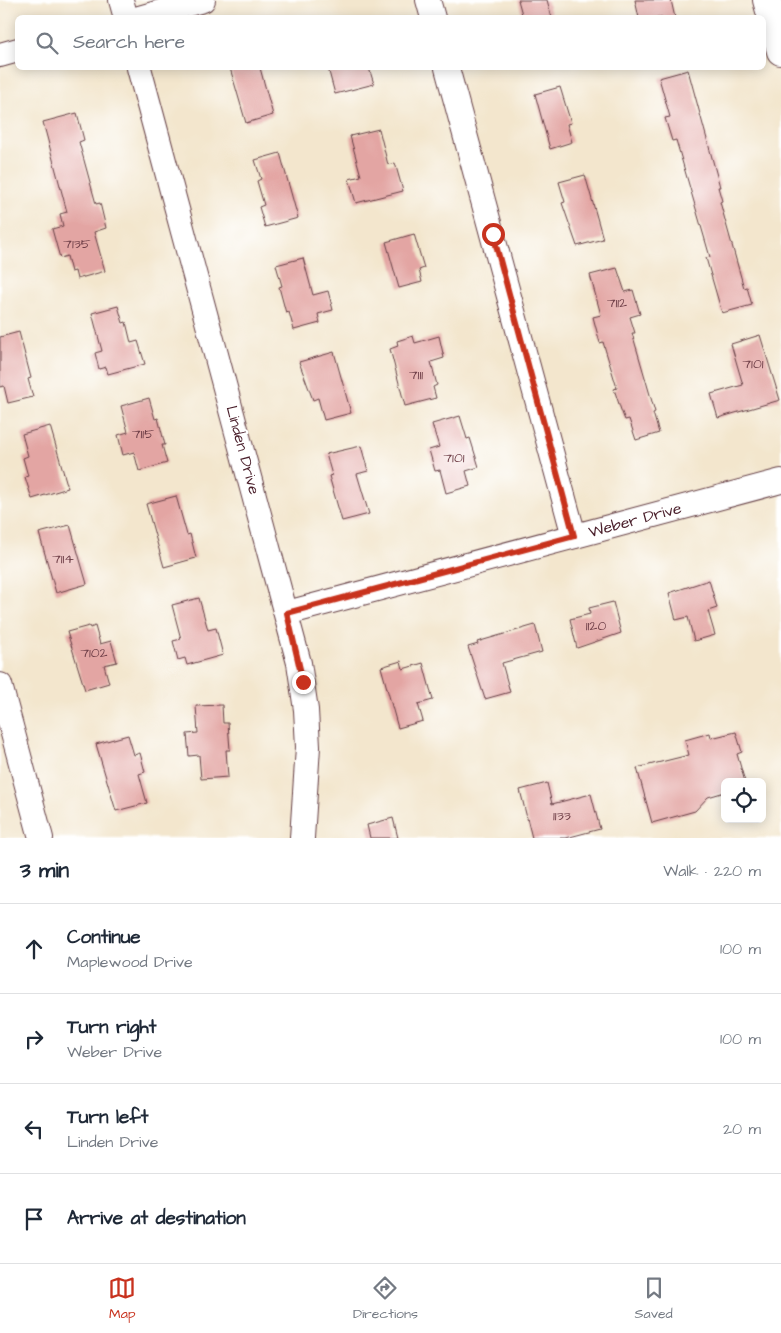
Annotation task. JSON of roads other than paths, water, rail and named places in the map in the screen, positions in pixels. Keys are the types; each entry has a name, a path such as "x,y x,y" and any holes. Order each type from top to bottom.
{"street":[{"path":"121,0 125,15"},
{"path":"150,15 202,0"},
{"path":"428,0 432,15"},
{"path":"767,0 781,51"},
{"path":"0,55 15,51"},
{"name":"Linden Drive","path":"140,70 287,613 303,682 307,728 302,838"},
{"path":"448,70 574,536"},
{"name":"Weber Drive","path":"287,613 781,481"},
{"path":"0,685 41,838"}]}
